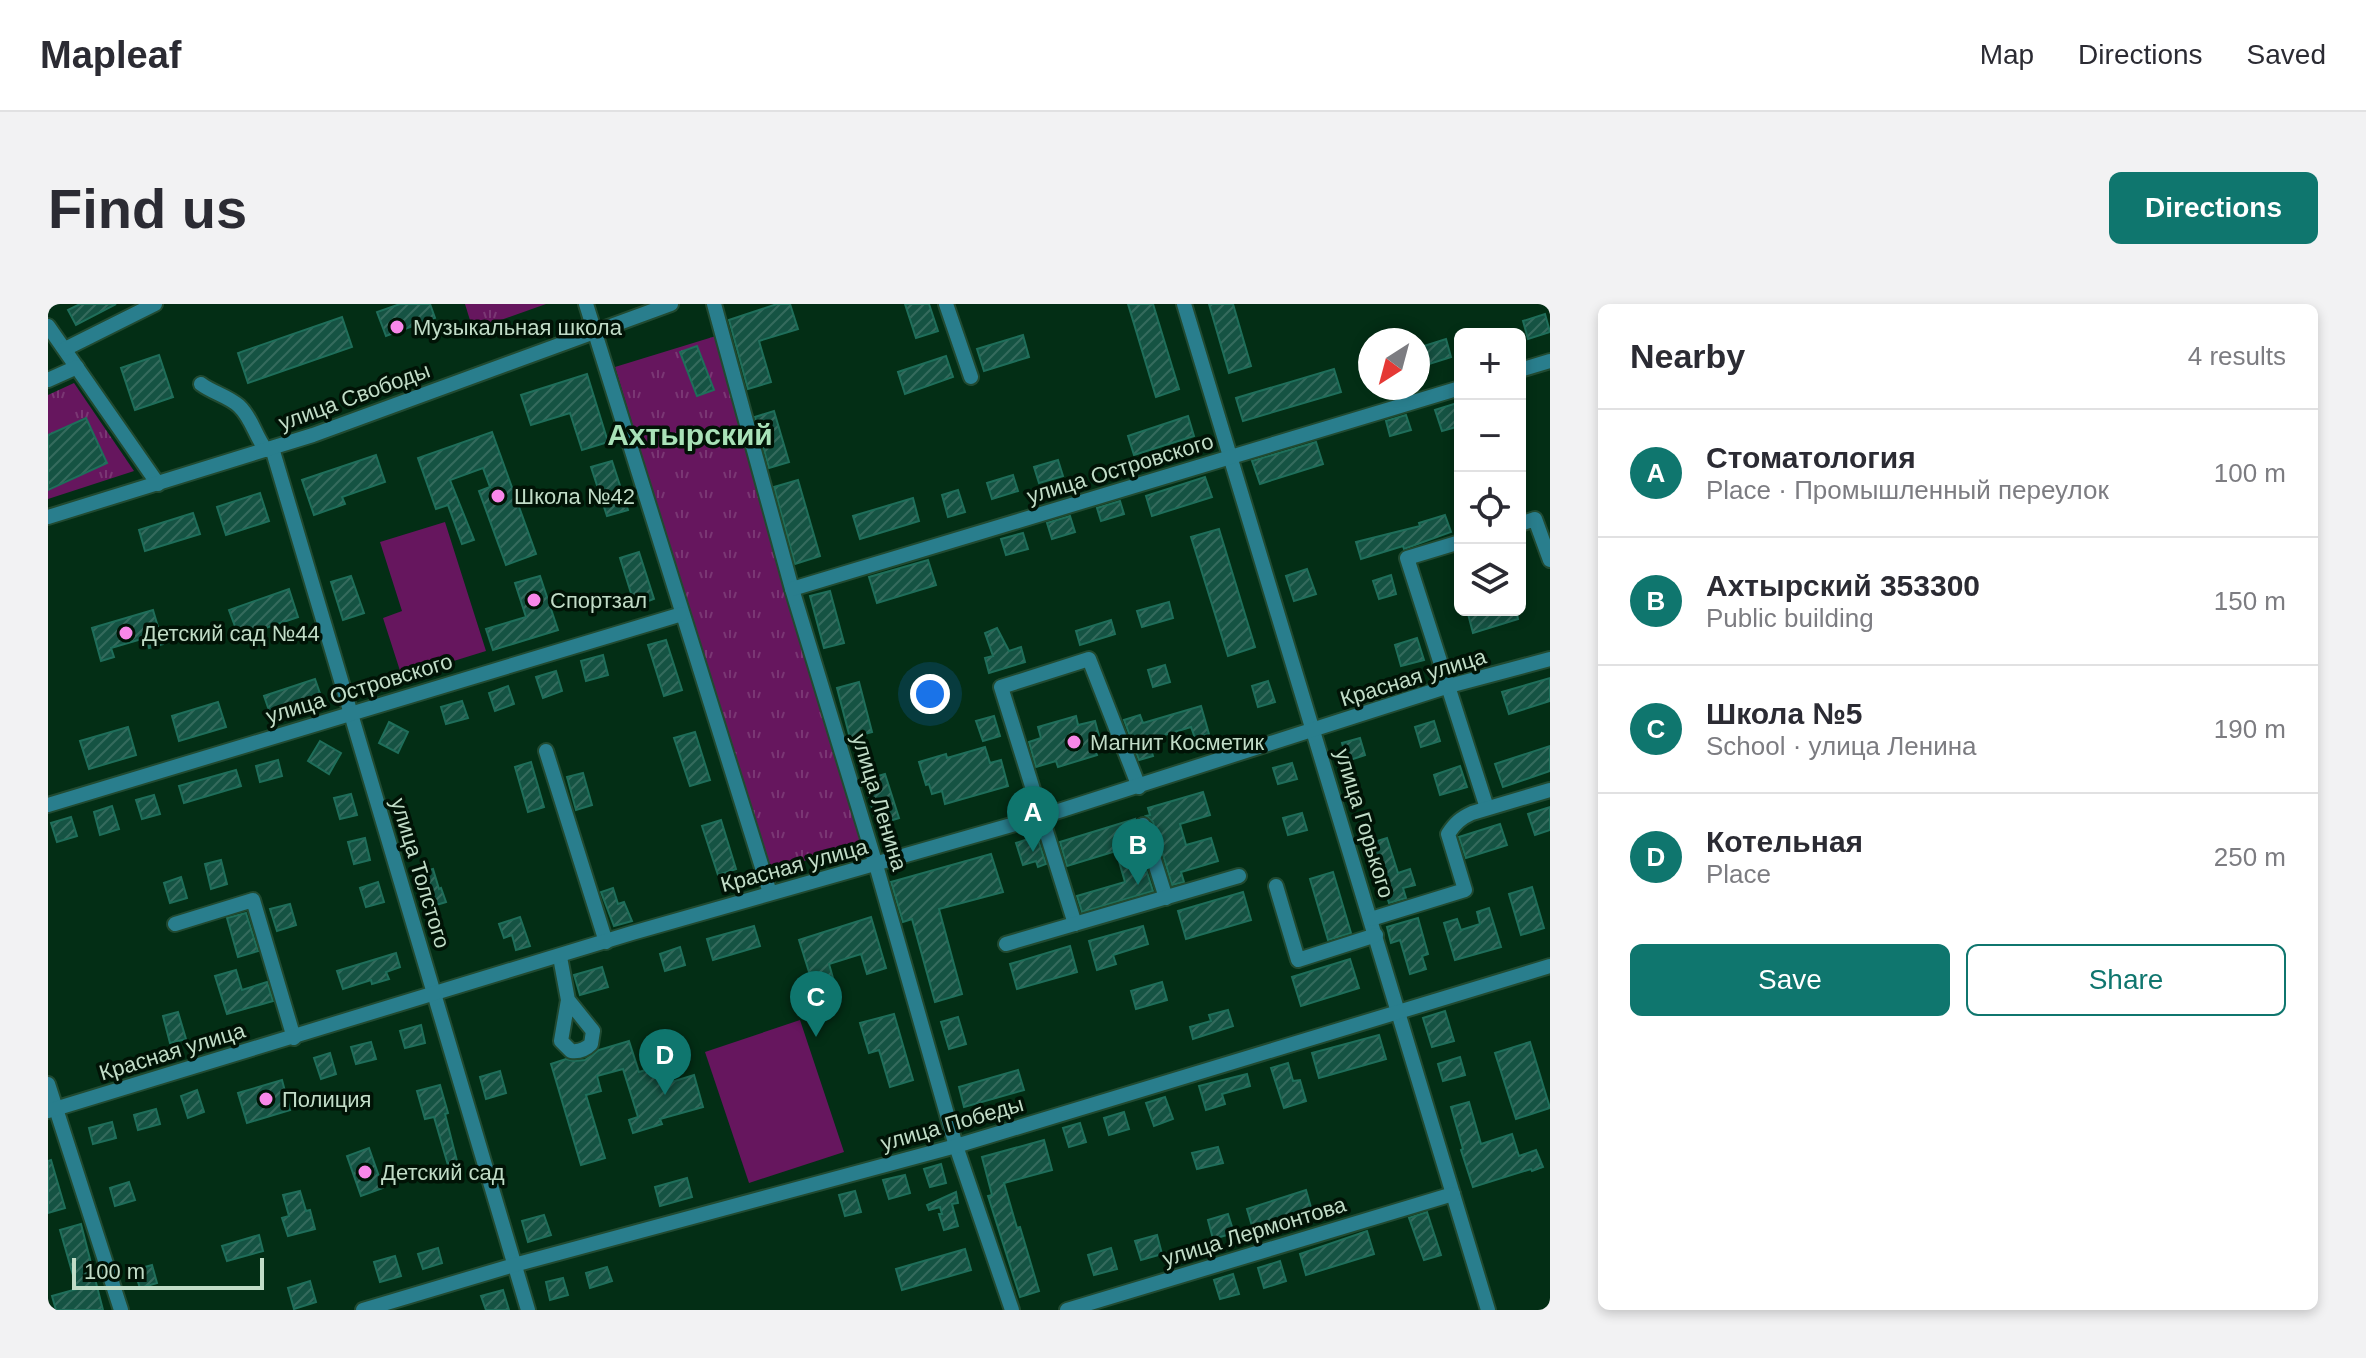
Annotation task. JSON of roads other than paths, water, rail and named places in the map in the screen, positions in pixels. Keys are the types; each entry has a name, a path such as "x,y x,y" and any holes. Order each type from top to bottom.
{"street":[{"path":"65,349 155,304"},
{"path":"586,304 770,893"},
{"name":"улица Свободы","path":"48,517 269,449 671,304"},
{"name":"улица Ленина","path":"714,304 792,589 876,865 956,1146 1012,1310"},
{"path":"946,304 971,377"},
{"name":"улица Горького","path":"1184,304 1488,1310"},
{"path":"48,326 158,484"},
{"path":"1526,368 1550,361"},
{"path":"48,380 77,367"},
{"name":"улица Толстого","path":"201,384 214,394 230,398 242,408 269,449 528,1310"},
{"name":"улица Островского","path":"792,589 1454,390"},
{"path":"1526,522 1535,519 1550,560"},
{"path":"1454,544 1407,558 1487,808"},
{"name":"улица Островского","path":"48,805 682,614"},
{"path":"1075,924 1001,687 1089,659 1139,787"},
{"name":"Красная улица","path":"52,1110 770,893 1043,816 1449,686 1550,659"},
{"path":"546,751 606,942"},
{"path":"1371,919 1465,890 1448,834 1460,818 1550,790"},
{"path":"1143,825 1166,898"},
{"path":"1006,944 1239,876"},
{"path":"1276,886 1298,960 1376,935"},
{"path":"175,924 253,900 294,1038"},
{"path":"560,957 568,1000"},
{"name":"улица Победы","path":"363,1310 514,1265 956,1146 1550,966"},
{"path":"48,1084 52,1110 121,1310"},
{"name":"улица Лермонтова","path":"1067,1310 1453,1194"}],"place":[{"name":"Музыкальная школа","path":"397,327"},
{"name":"Школа №42","path":"498,496"},
{"name":"Спортзал","path":"534,600"},
{"name":"Детский сад №44","path":"126,633"},
{"name":"Магнит Косметик","path":"1074,742"},
{"name":"Стоматология","path":"1033,852"},
{"name":"Ахтырский 353300","path":"1138,885"},
{"name":"Школа №5","path":"816,1037"},
{"name":"Котельная","path":"665,1095"},
{"name":"Полиция","path":"266,1099"},
{"name":"Детский сад","path":"365,1172"}],"district":[{"name":"Ахтырский","path":"690,435"}]}
